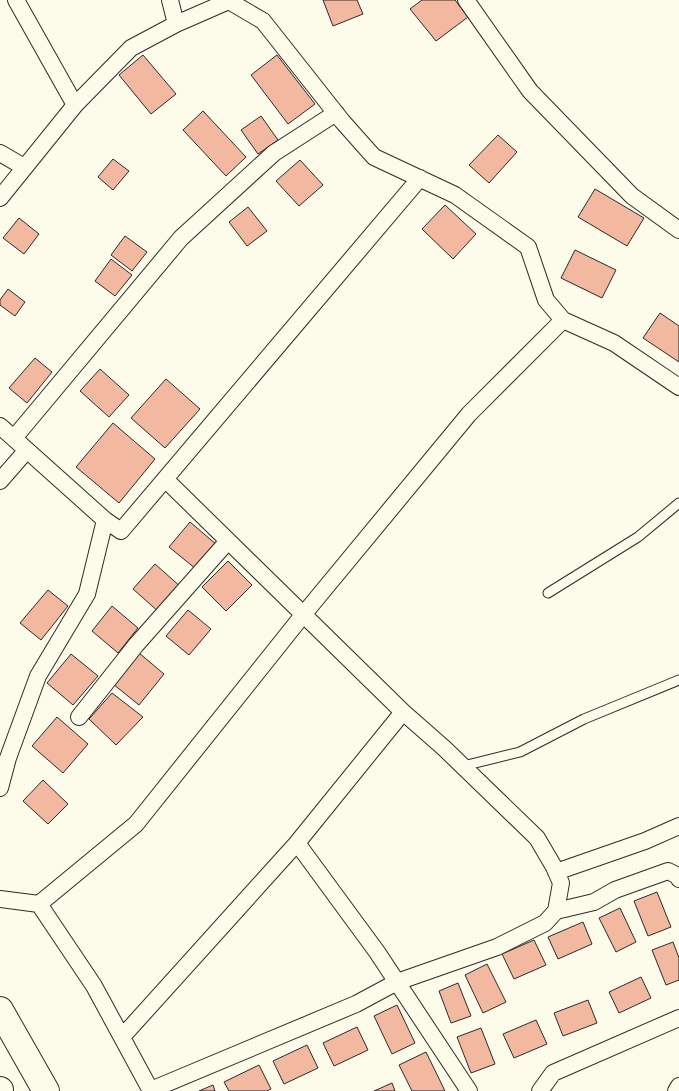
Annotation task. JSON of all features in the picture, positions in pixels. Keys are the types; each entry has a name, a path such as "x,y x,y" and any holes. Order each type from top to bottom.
{"main road":[{"path":"0,1010 46,1091"}],"street":[{"path":"16,0 75,105"},
{"path":"170,0 176,24"},
{"path":"0,198 75,105 131,48 176,24 230,0 263,21 336,113 374,156 455,194 528,247 546,300 563,320 614,343 679,387"},
{"path":"466,0 530,91 632,196 679,230"},
{"path":"14,438 181,238 274,153 336,113"},
{"path":"0,153 24,168"},
{"path":"0,426 104,520 121,531 420,178"},
{"path":"0,899 39,904 136,824 303,615 469,414 563,320"},
{"path":"0,481 27,450"},
{"path":"39,904 94,986 151,1091 356,1004 397,982 497,947 545,923 556,911 561,892 561,883 537,838 303,615 166,478"},
{"path":"0,788 8,758 38,676 87,594 97,561 104,520"},
{"path":"79,717 136,645 228,540"},
{"path":"122,1037 297,843 403,712"},
{"path":"556,872 645,841 679,826"},
{"path":"297,843 397,982 468,1091"},
{"path":"556,911 594,902 615,890 668,871 678,876 679,879"},
{"path":"540,1091 553,1073 679,1018"},
{"path":"676,1091 679,1086"}],"lane":[{"path":"548,593 638,538 679,503"},
{"path":"463,766 520,752 584,720 679,680"}],"building":[{"path":"323,0 357,0 363,14 333,26"},
{"path":"422,0 455,0 468,17 436,41 410,9"},
{"path":"143,55 176,94 151,114 119,75"},
{"path":"277,55 315,104 288,124 251,75"},
{"path":"203,111 246,157 226,176 183,130"},
{"path":"261,116 278,140 258,154 241,130"},
{"path":"498,135 517,152 489,183 469,165"},
{"path":"113,159 129,171 113,190 98,177"},
{"path":"300,160 323,185 299,206 276,181"},
{"path":"595,189 644,218 627,246 578,217"},
{"path":"445,205 476,234 453,259 422,229"},
{"path":"248,207 267,231 247,246 229,222"},
{"path":"19,218 39,234 24,254 3,238"},
{"path":"125,236 147,252 132,271 111,255"},
{"path":"575,250 616,270 602,298 561,278"},
{"path":"111,259 132,275 115,296 95,281"},
{"path":"8,289 25,302 15,316 0,305 0,300"},
{"path":"660,313 679,326 679,362 643,338"},
{"path":"35,358 52,372 27,403 9,388"},
{"path":"100,369 129,395 109,417 80,391"},
{"path":"166,379 200,409 165,448 131,418"},
{"path":"113,423 155,459 119,503 76,467"},
{"path":"190,522 217,545 196,569 169,547"},
{"path":"228,561 252,585 226,611 202,587"},
{"path":"155,564 182,588 160,613 133,589"},
{"path":"48,590 68,606 41,640 20,623"},
{"path":"112,606 138,628 118,653 92,631"},
{"path":"188,610 211,629 189,655 166,636"},
{"path":"139,653 164,674 139,705 113,684"},
{"path":"71,654 98,676 73,705 47,683"},
{"path":"112,693 143,717 116,745 89,719"},
{"path":"57,717 88,744 63,773 32,746"},
{"path":"43,780 68,804 48,824 23,801"},
{"path":"657,892 671,927 648,936 634,901"},
{"path":"620,908 636,942 616,952 599,918"},
{"path":"583,922 592,944 558,959 548,937"},
{"path":"534,940 546,965 514,979 502,954"},
{"path":"673,942 679,958 679,980 666,985 652,950"},
{"path":"487,964 506,1002 483,1013 465,975"},
{"path":"641,977 651,998 619,1013 609,992"},
{"path":"458,983 471,1016 451,1023 439,991"},
{"path":"588,1000 597,1023 563,1036 554,1013"},
{"path":"397,1005 415,1043 392,1054 374,1016"},
{"path":"536,1020 547,1044 514,1058 503,1034"},
{"path":"357,1027 368,1050 334,1066 323,1043"},
{"path":"481,1028 495,1064 471,1073 457,1037"},
{"path":"307,1045 318,1068 284,1084 273,1061"},
{"path":"426,1052 445,1091 412,1091 399,1065"},
{"path":"259,1065 271,1089 267,1091 229,1091 224,1082"},
{"path":"392,1083 395,1091 374,1091"},
{"path":"213,1085 215,1091 199,1091"}]}
